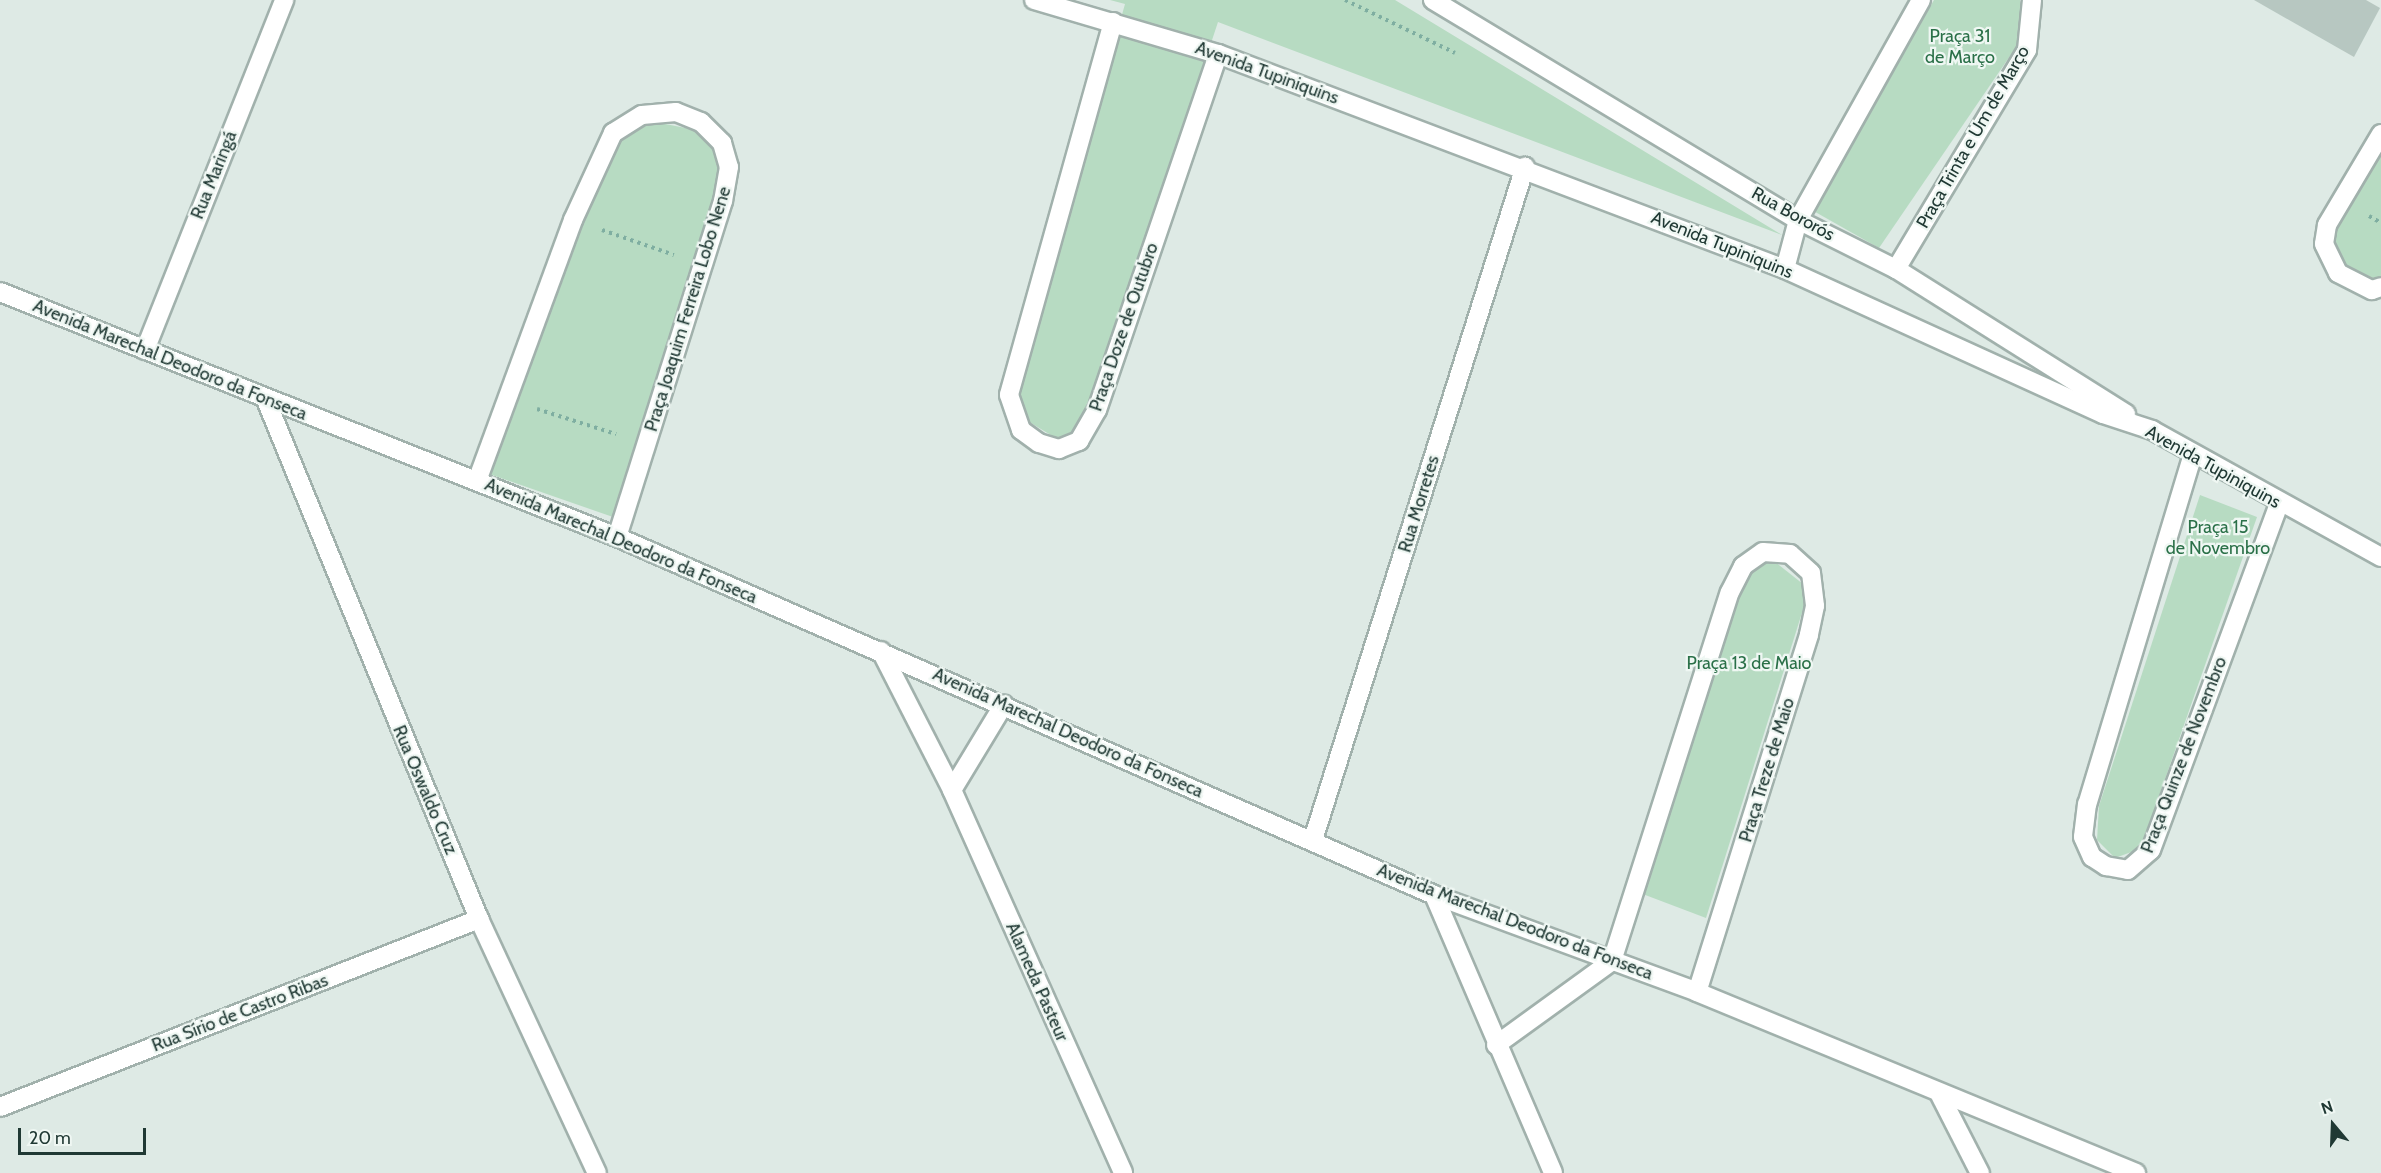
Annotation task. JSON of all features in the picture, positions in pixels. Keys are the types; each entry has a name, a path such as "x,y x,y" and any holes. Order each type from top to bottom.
{"street":[{"name":"Rua Maringá","path":"145,350 284,0"},
{"name":"Avenida Tupiniquins","path":"1034,0 1218,54 1525,167 1785,269 2103,414 2152,430 2278,504 2381,557"},
{"name":"Rua Bororós","path":"1433,0 1798,220 1896,269 2152,430"},
{"path":"1785,269 1798,220 1921,0"},
{"name":"Praça Trinta e Um de Março","path":"1896,269 2027,50 2032,0"},
{"name":"Praça Doze de Outubro","path":"1113,22 1009,395 1021,430 1039,444 1059,449 1079,441 1097,410 1218,54"},
{"name":"Praça Joaquim Ferreira Lobo Nene","path":"477,481 573,220 613,133 642,115 676,112 700,122 722,143 729,168 703,265 647,446 616,537"},
{"path":"2381,134 2327,225 2324,244 2338,273 2372,290 2381,287"},
{"name":"Rua Morretes","path":"1313,840 1525,167"},
{"name":"Avenida Marechal Deodoro da Fonseca","path":"0,292 266,400 616,537 1004,704 1434,895 1698,992 1940,1095 2136,1173"},
{"name":"Rua Oswaldo Cruz","path":"266,400 479,919 597,1173"},
{"name":"Praça Quinze de Novembro","path":"2193,454 2087,804 2083,837 2092,857 2106,866 2128,870 2151,850 2278,504"},
{"name":"Praça Treze de Maio","path":"1612,961 1730,592 1743,566 1763,552 1790,554 1811,573 1811,625 1698,992"},
{"name":"Alameda Pasteur","path":"882,651 952,790 1123,1173"},
{"path":"952,790 1004,704"},
{"path":"1434,895 1496,1045 1553,1173"},
{"name":"Rua Sírio de Castro Ribas","path":"0,1107 479,919"},
{"path":"1496,1045 1612,961"},
{"path":"1940,1095 1980,1173"}],"path":[{"path":"573,220 703,265"},
{"path":"505,400 647,446"}],"green space":[{"path":"1110,0 1395,0 1782,235 1218,22 1090,409 1079,434 1059,440 1026,420 1016,392 1125,4"},
{"name":"Praça 31 de Março","path":"1934,0 2020,0 2025,34 1879,248 1810,209"},
{"path":"650,121 701,131 717,145 724,186 613,517 486,473 605,152 625,131"},
{"path":"2381,140 2381,283 2357,279 2334,255 2330,227"},
{"name":"Praça 15 de Novembro","path":"2200,495 2257,517 2144,839 2134,851 2115,858 2097,840 2099,806"},
{"name":"Praça 13 de Maio","path":"1774,561 1803,584 1806,600 1706,918 1640,893 1737,588 1752,565"}],"building":[{"path":"2254,0 2366,0 2380,8 2354,57"}]}
